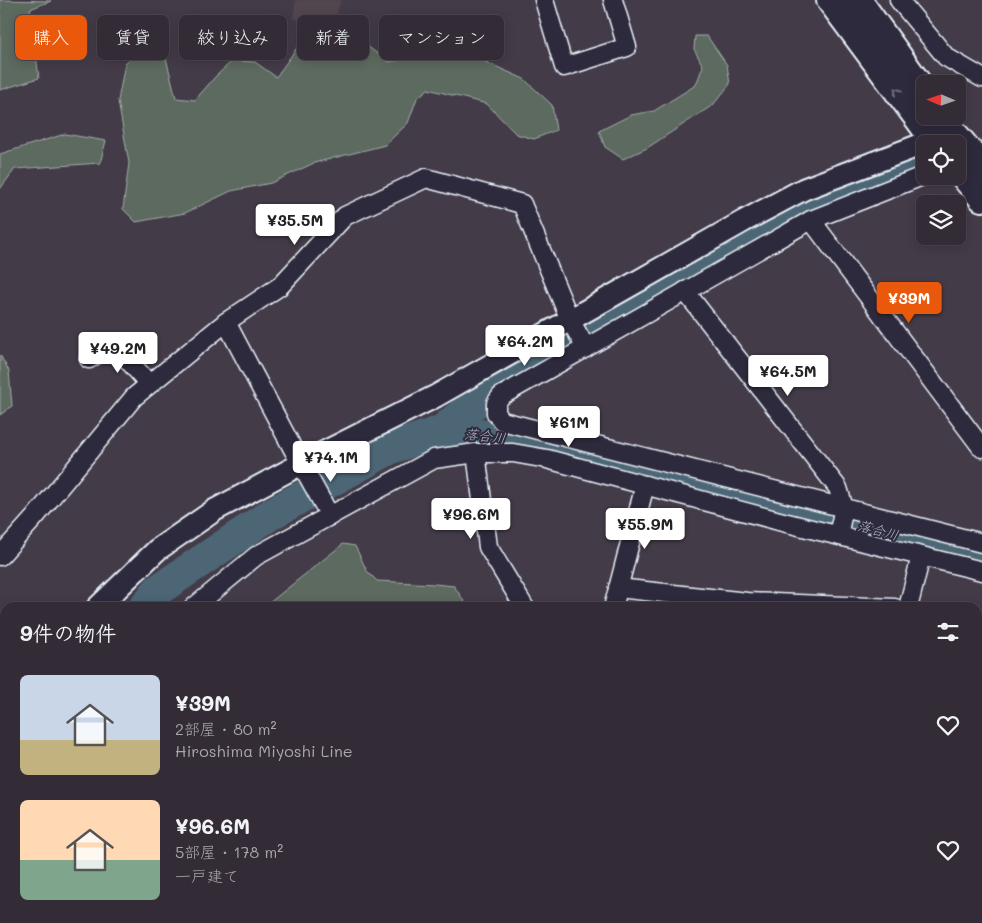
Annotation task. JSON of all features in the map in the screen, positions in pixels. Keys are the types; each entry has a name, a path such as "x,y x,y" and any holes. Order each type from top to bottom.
{"main road":[{"path":"830,0 941,132 970,161 982,198"},
{"path":"858,0 916,81"}],"street":[{"path":"544,0 564,67 627,47 613,0"},
{"path":"899,0 946,57 982,78"},
{"path":"103,602 157,550 215,510 304,470 804,188 941,132"},
{"path":"0,556 134,396 226,322 280,286 345,216 426,178 522,204 570,320 586,348"},
{"path":"916,179 811,220 501,396 496,403 496,413 502,420 841,523 921,556 982,571"},
{"path":"811,220 982,448"},
{"path":"685,291 838,488 841,523"},
{"path":"226,322 304,470 328,511"},
{"path":"89,358 114,344 149,384"},
{"path":"200,602 256,556 328,511 434,459 476,453 513,453 547,459 645,485 841,523 982,543"},
{"path":"476,453 488,546 521,602"},
{"path":"614,602 645,485"},
{"path":"910,602 921,556"},
{"path":"618,588 747,602"}],"shaded area":[{"path":"296,0 341,0 336,15 297,15 297,20 293,19"}],"green space":[{"path":"0,0 51,1 30,9 31,15 15,15 15,60 37,60 39,78 0,90"},
{"path":"695,36 707,36 727,65 730,84 713,105 647,148 623,159 605,147 599,131 631,115 654,111 696,85 703,66 694,49"},
{"path":"369,47 379,55 379,60 389,62 399,60 481,60 524,79 552,105 556,130 534,139 516,134 487,104 428,89 417,98 408,123 385,145 314,163 271,183 231,191 185,213 136,222 123,209 129,163 118,101 125,63 129,60 166,60 176,98 195,100 232,61 255,62 276,77 297,48 297,60 369,60"},
{"path":"65,134 106,141 100,163 15,169 0,189 0,154"},
{"path":"0,355 9,371 12,406 0,415"},
{"path":"343,544 355,546 367,571 377,581 454,586 465,602 270,602"}],"waterway":[{"path":"442,431 497,384 765,228 810,206 911,165"},
{"name":"落合川","path":"149,602 158,590 271,514 391,448 442,431 496,436 577,451 745,497 982,558"}]}
